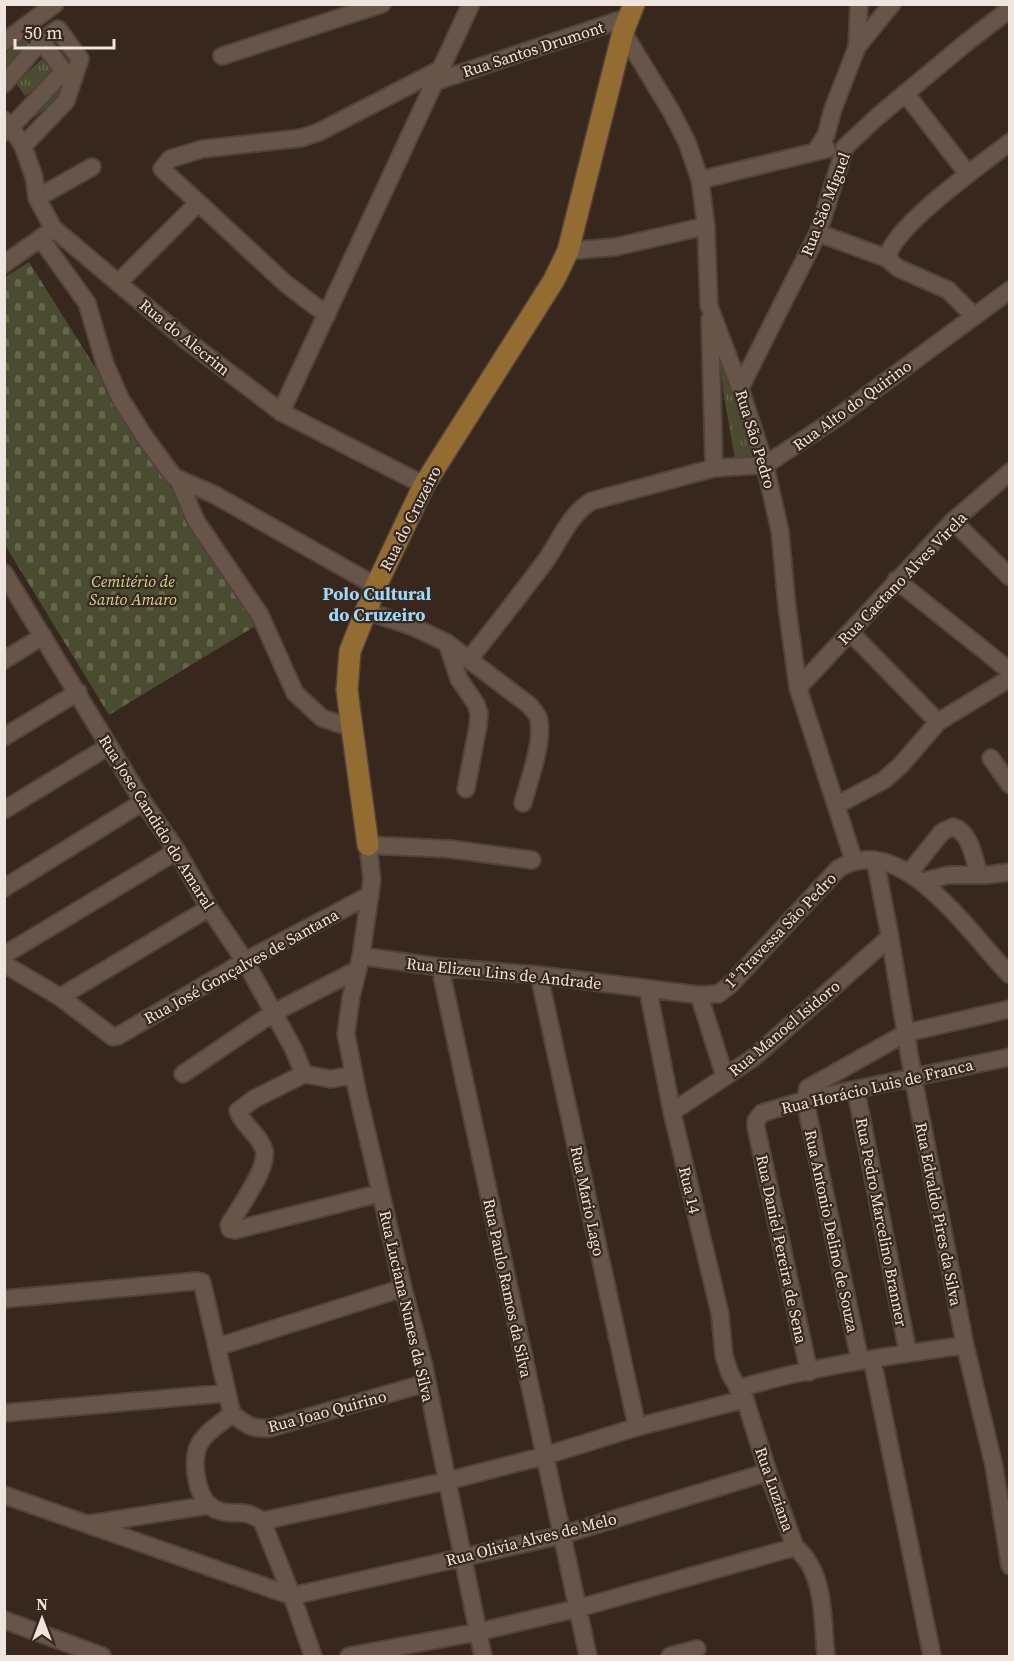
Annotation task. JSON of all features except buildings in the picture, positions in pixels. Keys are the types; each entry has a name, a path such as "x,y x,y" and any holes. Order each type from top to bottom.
{"main road":[{"name":"Rua do Cruzeiro","path":"368,845 347,690 350,651 376,586 424,485 554,280 568,251 629,18"}],"street":[{"path":"4,42 55,4"},
{"path":"222,56 382,4"},
{"path":"281,412 471,4"},
{"path":"857,47 859,4"},
{"path":"816,151 826,135 832,109 857,47 892,4"},
{"name":"Rua São Miguel","path":"740,388 818,233 845,147 905,93 1010,9"},
{"name":"Rua Santos Drumont","path":"198,202 162,169 170,159 202,149 301,138 319,132 440,74 629,18"},
{"name":"Rua São Pedro","path":"629,18 687,142 700,180 706,226 709,306 740,388 765,465 780,531 787,608 798,688 854,861"},
{"path":"4,84 41,41 58,29 80,59 66,101 23,146"},
{"path":"6,126 64,71 41,41"},
{"path":"905,93 968,174"},
{"name":"Rua do Alecrim","path":"6,126 23,146 34,177 47,234 118,283 186,340 281,412 424,485"},
{"path":"889,259 890,249 901,234 925,210 1010,142"},
{"path":"700,180 816,151 845,147"},
{"path":"37,198 92,167"},
{"path":"118,283 198,202 286,284 327,315"},
{"path":"568,251 615,247 706,226"},
{"path":"818,233 889,259 898,268 948,290 974,316"},
{"path":"6,259 47,234 87,303 105,364 120,398 174,477 215,495 376,586"},
{"name":"Rua Alto do Quirino","path":"470,658 545,561 572,519 585,505 592,501 714,468 765,465 835,419 1010,290"},
{"path":"709,306 714,468"},
{"name":"Rua Caetano Alves Virela","path":"798,688 952,522 1010,472"},
{"path":"178,479 196,521 260,615 295,693 322,718 352,728"},
{"path":"952,522 1008,573"},
{"name":"Rua Jose Candido do Amaral","path":"6,578 78,692 143,802 177,851 209,908 245,961 304,1074"},
{"path":"896,580 1010,671"},
{"path":"366,610 414,627 447,643 470,658 529,705 539,719 538,745 523,803"},
{"path":"850,632 938,722"},
{"path":"4,660 43,636"},
{"path":"447,643 459,679 477,704 479,712 466,789"},
{"path":"837,805 884,780 901,765 938,722 1010,678"},
{"path":"4,737 78,692"},
{"path":"4,810 109,746"},
{"path":"991,758 1010,785"},
{"path":"4,888 143,802"},
{"path":"915,877 947,828 957,828 966,837 978,875"},
{"path":"368,845 450,849 532,860"},
{"name":"Rua do Cruzeiro","path":"359,963 372,880 368,845"},
{"path":"4,955 177,851"},
{"path":"875,860 915,877 1008,970"},
{"name":"1ª Travessa São Pedro","path":"648,990 699,995 718,994 730,986 838,869 854,861 875,860"},
{"name":"Rua Edvaldo Pires da Silva","path":"875,860 890,937 912,1077 965,1345 994,1466 1010,1566"},
{"path":"915,877 1010,872"},
{"name":"Rua José Gonçalves de Santana","path":"60,997 113,1037 118,1036 245,961 370,895"},
{"path":"4,964 60,997 209,908"},
{"name":"Rua Manoel Isidoro","path":"672,1113 753,1058 890,937"},
{"path":"183,1074 273,1013 359,963"},
{"name":"Rua Elizeu Lins de Andrade","path":"359,963 539,975 648,990"},
{"name":"Rua Luciana Nunes da Silva","path":"359,963 346,1034 403,1288 423,1362 483,1656"},
{"name":"Rua Paulo Ramos da Silva","path":"440,968 588,1656"},
{"name":"Rua Mario Lago","path":"539,975 637,1427"},
{"name":"Rua 14","path":"648,990 672,1113 720,1314 724,1356 730,1374 741,1394"},
{"path":"699,995 725,1077"},
{"path":"805,1100 809,1086 906,1033 1010,1009"},
{"name":"Rua Horácio Luis de Franca","path":"756,1127 756,1121 762,1113 805,1100 1010,1057"},
{"path":"354,1075 331,1079 304,1074 254,1099 238,1111 264,1150 264,1161 260,1173 229,1226 230,1229 235,1230 381,1193"},
{"name":"Rua Pedro Marcelino Branner","path":"856,1090 908,1353"},
{"name":"Rua Antonio Delino de Souza","path":"805,1100 932,1656"},
{"name":"Rua Daniel Pereira de Sena","path":"756,1127 809,1372"},
{"path":"4,1299 202,1282 232,1414 206,1436 198,1447 197,1483 201,1496 217,1510 251,1514 262,1521 313,1656"},
{"path":"217,1347 403,1288"},
{"path":"262,1521 447,1481 544,1456 809,1372 866,1360 965,1345"},
{"name":"Rua Joao Quirino","path":"232,1414 250,1427 270,1428 426,1383"},
{"path":"4,1413 227,1393"},
{"name":"Rua Luziana","path":"741,1394 795,1547 805,1555 814,1572 820,1594 826,1656"},
{"name":"Rua Olivia Alves de Melo","path":"292,1596 562,1534 768,1472"},
{"path":"4,1495 292,1596"},
{"path":"87,1524 210,1505"},
{"path":"349,1656 478,1632 579,1608 795,1547"},
{"path":"4,1620 102,1656"},
{"path":"670,1656 698,1649"}],"green space":[{"path":"31,33 39,35 5,77 5,54 24,36"},
{"path":"46,55 59,72 25,96 16,83"},
{"path":"65,82 71,89 34,117 34,111"},
{"name":"Cemitério de Santo Amaro","path":"29,262 257,625 109,715 5,545 5,277"},
{"path":"720,355 758,456 735,460 723,390"}],"district":[{"name":"Polo Cultural do Cruzeiro","path":"377,604"}]}
